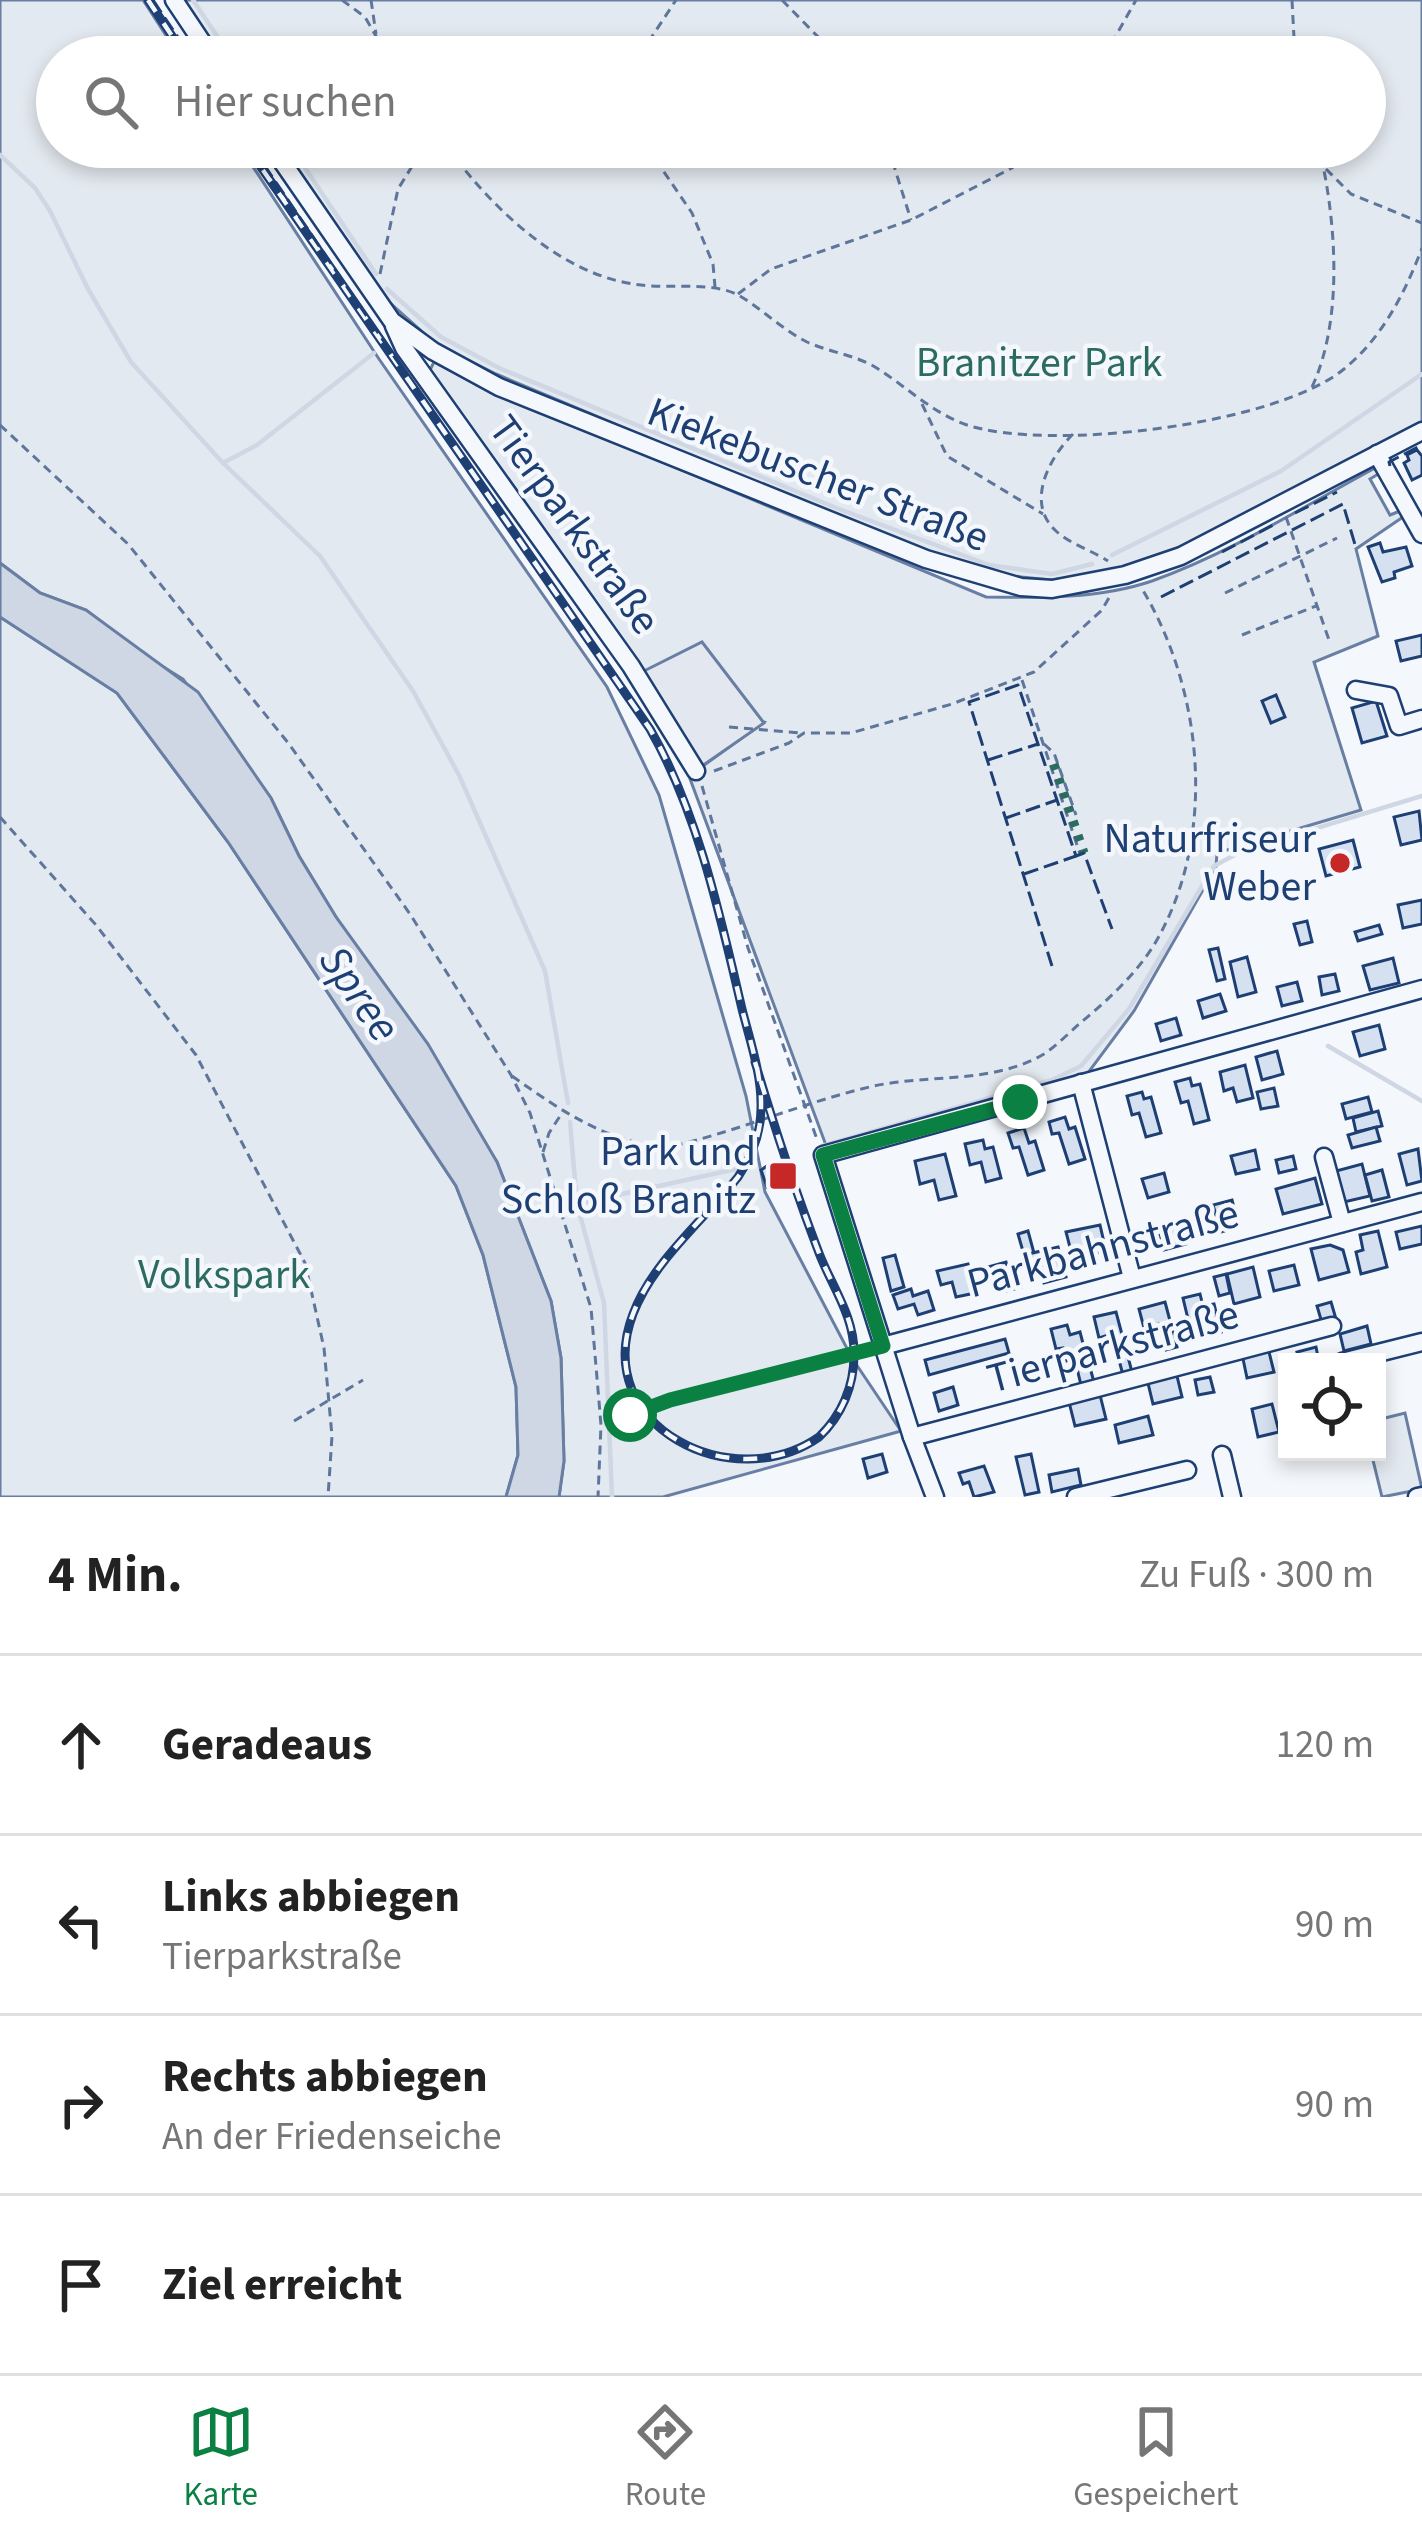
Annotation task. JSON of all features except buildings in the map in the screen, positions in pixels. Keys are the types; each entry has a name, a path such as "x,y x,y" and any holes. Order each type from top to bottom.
{"street":[{"path":"174,0 198,36"},
{"name":"Kiekebuscher Straße","path":"286,168 371,295 392,321 433,351 499,387 926,560 1021,587 1083,585 1158,565 1422,431"},
{"name":"Tierparkstraße","path":"392,321 404,348 631,666 696,772"},
{"path":"1377,454 1422,534"},
{"path":"1356,690 1389,696 1399,726 1422,719"},
{"path":"935,1497 823,1155 1422,989"},
{"path":"1082,1083 1132,1278"},
{"path":"1324,1157 1342,1223"},
{"name":"Parkbahnstraße","path":"883,1346 1422,1202"},
{"name":"Tierparkstraße","path":"912,1437 1332,1326"},
{"path":"1378,1353 1422,1342"},
{"path":"1222,1455 1232,1497"},
{"path":"1076,1497 1187,1470"}],"path":[{"path":"342,0 365,17 377,36"},
{"path":"371,0 377,36"},
{"path":"652,36 676,0"},
{"path":"782,0 818,36"},
{"path":"1116,36 1136,0"},
{"path":"1292,0 1294,36"},
{"path":"371,295 379,281 398,189 411,168"},
{"path":"463,168 482,192 554,250 591,271 626,284 738,294 806,342 874,367 965,424 1001,434 1052,436 1165,428 1310,391 1344,369 1370,342 1407,289 1422,248"},
{"path":"661,168 692,213 713,264 716,289"},
{"path":"895,168 911,220"},
{"path":"738,294 771,269 911,220 1012,168"},
{"path":"1310,391 1324,362 1334,253 1324,168"},
{"path":"1325,168 1351,194 1422,224"},
{"path":"922,401 946,456 1045,515"},
{"path":"0,425 128,544 290,745 410,914 511,1076 530,1113 591,1308 601,1425 598,1497"},
{"path":"1076,432 1046,472 1041,503 1057,532 1110,562"},
{"path":"1284,512 1303,554 1329,640"},
{"path":"1225,592 1337,538"},
{"path":"511,1076 588,1128 627,1143 664,1148 878,1085 1010,1068 1043,1054 1108,1000 1153,946 1186,866 1194,772 1186,691 1168,632 1135,582"},
{"path":"729,727 851,733 1022,679 1102,610 1112,589"},
{"path":"1242,635 1316,606"},
{"path":"1022,679 1080,854"},
{"path":"804,733 711,772 696,772 748,948 823,1155"},
{"path":"1043,743 1054,753 1076,814"},
{"path":"0,818 96,925 196,1055 305,1263 324,1348 332,1436 328,1497"},
{"path":"543,1154 549,1133 564,1111"},
{"path":"630,1415 670,1400 883,1346"},
{"path":"294,1421 363,1380"}],"green space":[{"path":"0,0 143,0 166,36 36,36 36,168 254,168 379,359 607,687 659,795 746,1096 765,1192 852,1358 901,1431 663,1497 559,1497 564,1461 561,1358 551,1301 497,1162 336,917 271,798 183,679 86,610 40,593 0,563"},
{"name":"Branitzer Park","path":"182,0 1422,0 1422,424 1156,557 1105,573 1052,580 990,574 837,517 496,374 436,344 379,293 294,168 1386,168 1386,36 206,36"},
{"path":"434,362 480,386 986,597 1091,594 1152,581 1239,543 1377,467 1380,473 1370,479 1390,515 1400,511 1403,517 1356,549 1378,636 1314,662 1361,810 1217,853 1216,867 1134,1011 1085,1077 827,1148 689,776 764,722 631,678 429,372"},
{"name":"Volkspark","path":"0,617 117,693 228,842 456,1186 483,1255 516,1387 518,1455 506,1497 0,1497"},
{"path":"1405,1413 1422,1489 1382,1497 1373,1461 1386,1461 1386,1418"}],"shaded area":[{"path":"702,642 764,723 702,766 644,671"}],"water":[{"name":"Spree","path":"0,563 40,593 86,610 198,692 271,798 336,917 428,1044 497,1162 551,1301 561,1358 564,1461 559,1497 506,1497 518,1455 516,1387 483,1255 456,1186 228,842 117,693 0,617"}],"waterway":[{"path":"193,0 217,36"},
{"path":"0,155 35,188 50,211 131,362 223,463 320,556 413,691 459,775 545,971 568,1103"},
{"path":"305,168 376,274"},
{"path":"387,289 441,337 499,368 839,509 989,565 1052,574 1092,564"},
{"path":"223,463 257,445 374,353"},
{"path":"1112,555 1281,471 1422,374"},
{"path":"822,1146 1052,1080 1081,1066 1129,1009 1214,866 1242,851 1422,796"},
{"path":"1328,1046 1422,1101"},
{"path":"570,1122 577,1204 604,1303 612,1497"},
{"path":"577,1204 736,1169"}],"railway":[{"path":"148,0 172,36"},
{"path":"262,168 650,729 694,830 758,1074"},
{"path":"755,1062 758,1074"},
{"path":"758,1074 810,1229 847,1315 854,1355 845,1399 819,1437 785,1454 748,1459 711,1454 678,1440 650,1418 632,1389 625,1354 633,1314 653,1276 748,1161 761,1118 758,1074"}],"hedge":[{"path":"1054,764 1084,853"}],"fence":[{"path":"153,0 177,36"},
{"path":"266,168 406,374"},
{"path":"1390,466 1389,462 1422,445"},
{"path":"1295,513 1337,492"},
{"path":"1161,597 1343,504 1356,548"},
{"path":"1222,552 1277,523"},
{"path":"1052,966 969,702 1018,685 1076,856 1084,853 1112,929"},
{"path":"988,760 1038,744"},
{"path":"1006,818 1057,800"},
{"path":"1024,874 1076,856"}],"place":[{"name":"Naturfriseur Weber","path":"1340,863"},
{"name":"Park und Schloß Branitz","path":"783,1176"}],"route":[{"path":"630,1415 670,1400 883,1346 823,1155 1020,1102"}]}
